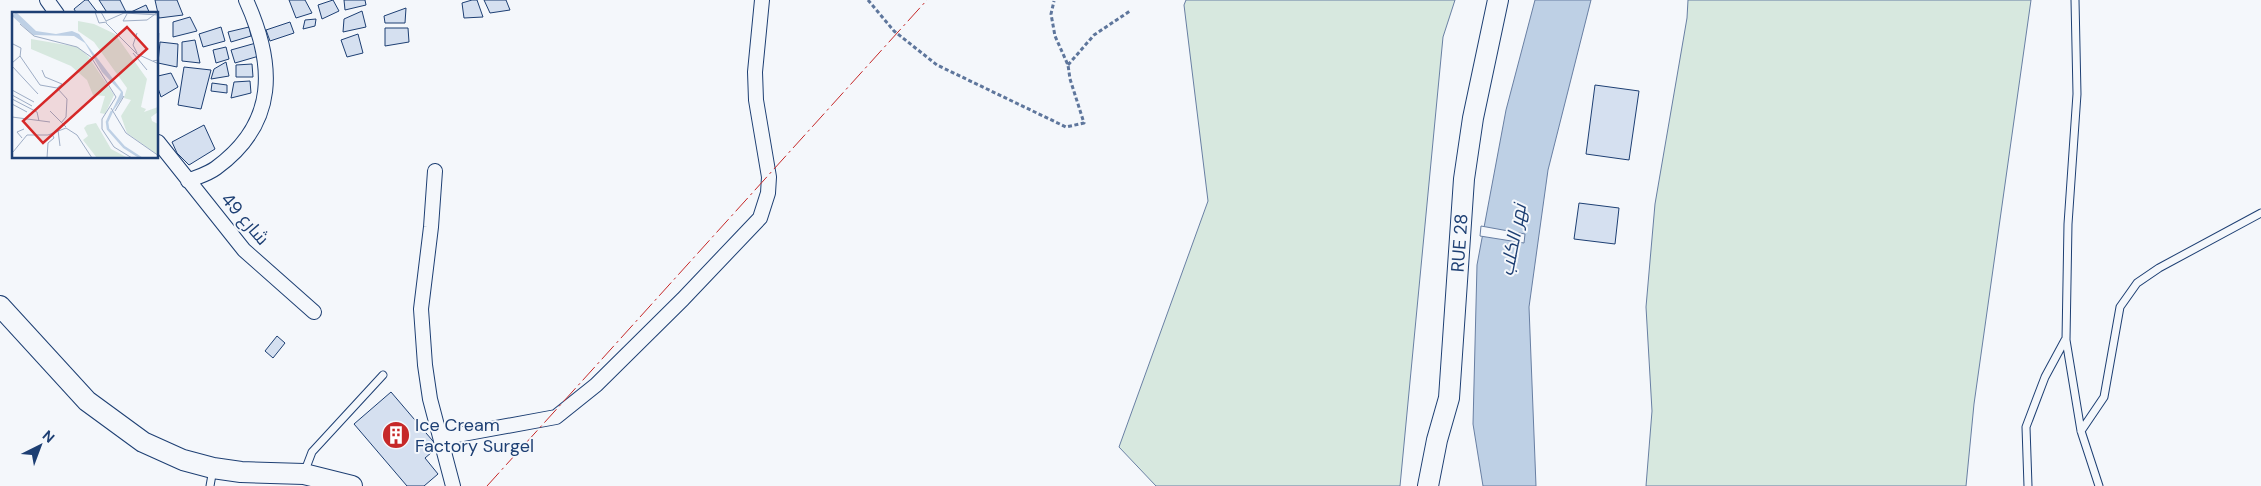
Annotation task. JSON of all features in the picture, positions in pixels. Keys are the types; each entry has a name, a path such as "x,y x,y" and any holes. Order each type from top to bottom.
{"street":[{"path":"47,0 56,12"},
{"path":"188,181 215,169 242,146 260,113 264,99 265,54 257,25 246,0"},
{"path":"441,438 556,417 596,385 683,299 760,218 768,193 769,177 766,149 756,100 755,72 762,0"},
{"name":"RUE 28","path":"1428,486 1437,440 1449,398 1464,180 1473,118 1498,0"},
{"name":"شارع 49","path":"159,143 244,250 314,312"},
{"path":"435,171 431,227 421,309 425,365 430,399 453,486"},
{"path":"0,306 87,401 144,442 183,460 212,477 241,472 314,479 352,486"}],"lane":[{"path":"2075,0 2077,94 2068,224 2066,340 2081,431 2099,486"},
{"path":"2081,431 2104,397 2120,307 2126,296 2137,283 2160,268 2261,213"},
{"path":"2028,486 2026,480 2026,427 2046,378 2066,340"},
{"path":"314,479 312,452 383,375"}],"path":[{"path":"868,0 894,31 937,65 1066,127 1084,124 1070,79 1068,65 1055,36 1051,14 1054,1"},
{"path":"1068,65 1094,35 1130,12"}],"shaded area":[{"path":"1186,0 1455,0 1443,37 1400,486 1156,486 1119,447 1208,201 1184,5"},
{"path":"1688,0 2031,0 1974,404 1966,486 1646,486 1652,411 1646,307 1655,204 1687,18"}],"water":[{"name":"نهر الكلب","path":"1535,0 1591,0 1548,170 1529,307 1536,486 1483,486 1473,424 1477,265 1506,110"}],"pier":[{"path":"1481,226 1525,234 1524,243 1480,236"}],"building":[{"path":"85,0 88,0 97,12 76,12 74,9"},
{"path":"99,0 120,0 126,12 107,12"},
{"path":"155,0 177,0 183,15 159,18"},
{"path":"289,0 305,0 312,13 296,18"},
{"path":"333,0 339,11 322,19 318,5"},
{"path":"344,0 365,0 366,5 345,10"},
{"path":"477,0 483,17 464,18 462,3"},
{"path":"484,0 506,0 510,10 490,13"},
{"path":"146,5 149,12 131,12"},
{"path":"406,8 405,23 385,23 384,16"},
{"path":"362,11 366,27 343,32 344,19"},
{"path":"190,17 197,31 173,37 173,22"},
{"path":"316,19 315,26 303,29 305,20"},
{"path":"290,22 294,33 270,41 266,30"},
{"path":"221,27 225,41 203,47 199,34"},
{"path":"249,27 251,36 231,42 228,32"},
{"path":"385,28 408,28 409,42 385,46"},
{"path":"358,34 363,53 347,57 341,40"},
{"path":"195,40 200,63 182,61 182,42"},
{"path":"160,42 178,44 177,67 159,63"},
{"path":"256,43 259,56 235,63 231,50"},
{"path":"226,47 229,59 216,63 213,50"},
{"path":"226,62 229,76 211,79 214,69"},
{"path":"252,64 253,77 236,77 236,65"},
{"path":"184,67 211,70 201,109 178,105"},
{"path":"171,73 178,87 161,97 159,76"},
{"path":"250,81 251,93 231,98 234,82"},
{"path":"212,83 227,85 227,93 211,91"},
{"path":"1595,85 1639,91 1629,160 1586,154"},
{"path":"204,125 215,149 189,165 177,153 172,142"},
{"path":"1579,203 1619,208 1615,244 1574,239"},
{"path":"277,336 285,343 273,358 265,351"},
{"name":"Ice Cream Factory Surgel","path":"391,392 438,447 425,458 438,474 424,486 407,486 354,424"}],"power":[{"path":"487,486 927,0"}],"place":[{"name":"Ice Cream Factory Surgel","path":"396,435"}]}
